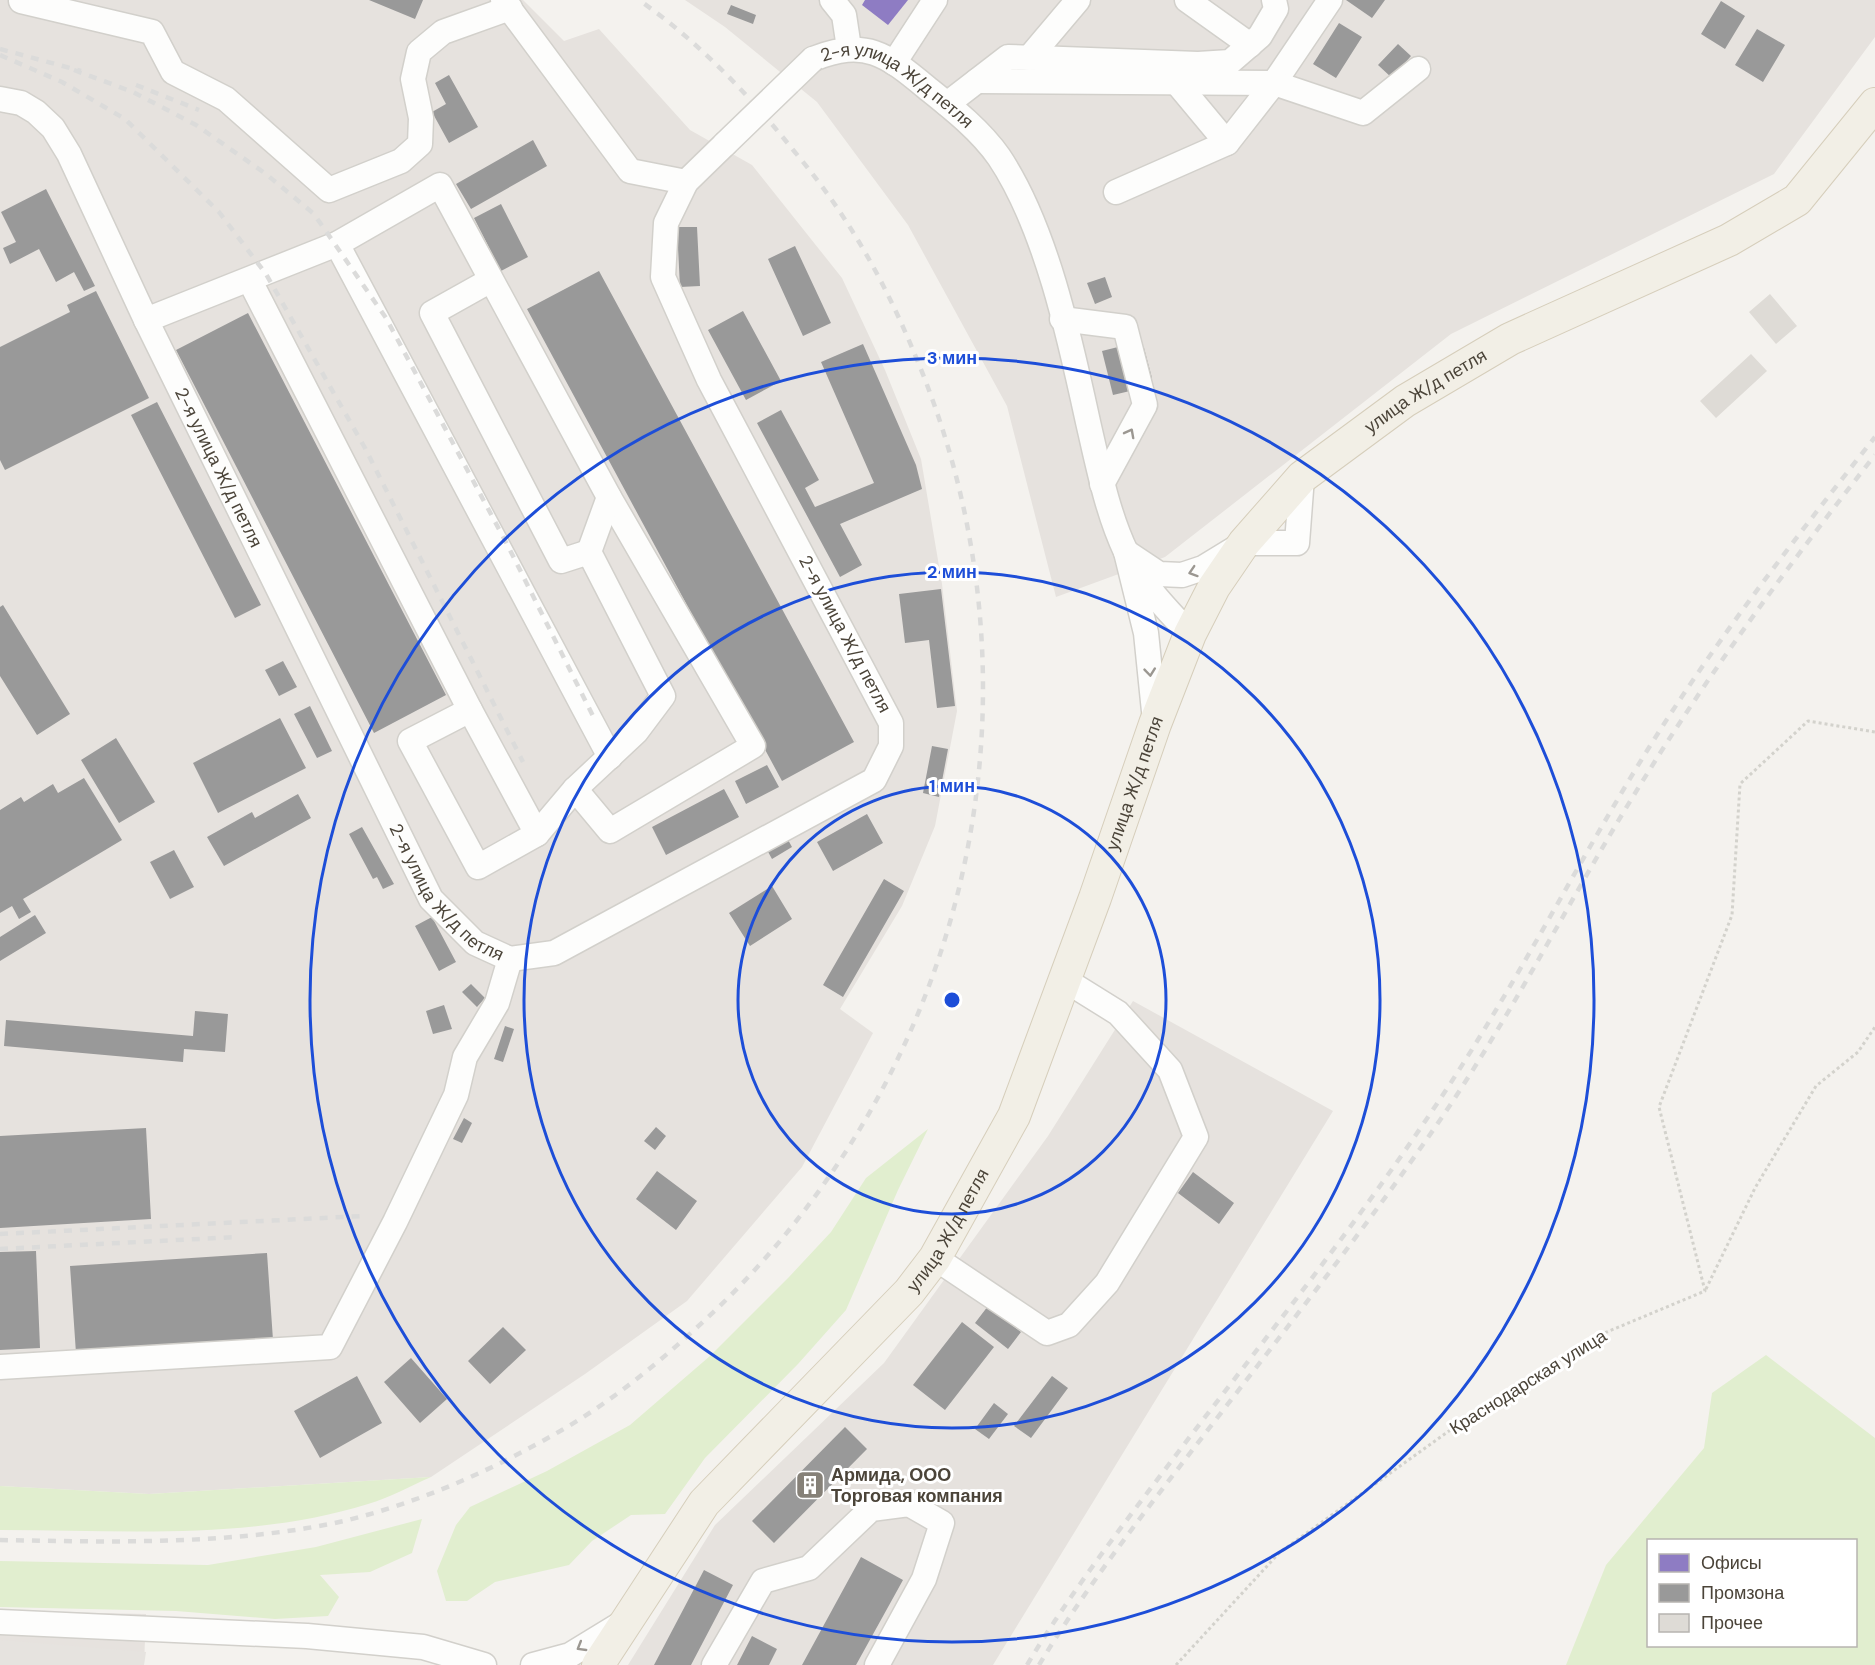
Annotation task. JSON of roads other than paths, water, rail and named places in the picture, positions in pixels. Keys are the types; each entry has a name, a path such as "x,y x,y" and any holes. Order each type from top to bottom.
{"main road":[{"name":"улица Ж/д петля","path":"598,1665 704,1503 909,1292 934,1258 1014,1116 1065,980 1155,724 1190,634 1214,587 1244,543 1302,477 1405,401 1510,339 1729,240 1797,200 1875,104"}],"street":[{"path":"832,0 844,15 849,48"},
{"path":"894,63 935,0"},
{"path":"1029,58 1078,0"},
{"path":"1187,0 1250,45"},
{"path":"947,104 1008,57 1198,64 1230,62 1260,36 1276,9 1274,0"},
{"path":"1116,192 1227,143 1274,83 1330,0"},
{"path":"21,1 152,32 172,72 226,99 329,190 401,161 420,144 421,118 413,80 419,52 443,32 507,4 630,171 686,182"},
{"name":"2-я улица Ж/д петля","path":"0,99 21,103 36,112 52,128 69,154 147,320 431,899 475,943 510,959 554,953 874,780 891,746 891,723 709,380 663,277 666,223 686,182 813,59 849,48 867,50 894,63 947,104 998,156 1035,226 1076,368 1102,484 1126,552 1156,598 1190,634"},
{"path":"977,81 1274,83 1364,113 1418,69"},
{"path":"1177,83 1227,143"},
{"path":"147,320 250,281 337,244 440,185 609,497 753,746 610,831 575,789"},
{"path":"337,244 610,757"},
{"path":"491,280 432,313 561,561 589,552"},
{"path":"250,281 470,710 537,834"},
{"path":"1062,319 1125,327 1145,405 1102,484"},
{"path":"470,710 410,741 478,867 537,834 575,789 636,732 663,696 589,552 609,497"},
{"path":"1126,552 1160,574 1182,575 1203,568 1244,543"},
{"path":"1126,552 1146,633 1155,724"},
{"path":"0,1367 330,1347 395,1222 456,1095 465,1057 497,1003 510,959"},
{"path":"934,1258 1047,1333 1069,1325 1107,1283 1196,1137 1170,1070 1118,1014 1065,980"},
{"path":"714,1665 763,1581 809,1568 871,1509 909,1504 942,1523 924,1579 877,1665"},
{"path":"533,1665 570,1654 626,1621"},
{"path":"0,1622 296,1635 423,1647 484,1665"},
{"path":"423,1647 451,1665"}],"railway":[{"path":"0,1540 166,1541 248,1536 330,1524 390,1508 450,1486 507,1460 562,1430 629,1385 692,1332 731,1295 813,1199 880,1094 930,982 964,864 981,744 980,621 961,498 924,377 911,346 884,287 835,204 777,130 741,89 682,33 639,0"},
{"path":"0,49 81,71"},
{"path":"0,55 62,82 125,119 219,212 266,274 365,448 523,762"},
{"path":"74,70 133,92 196,125 266,174 314,214 386,318 508,546 596,722"},
{"path":"136,85 199,110"},
{"path":"1027,1665 1100,1556 1370,1200 1430,1114 1484,1030 1661,728 1780,559 1875,437"},
{"path":"1039,1665 1113,1555 1409,1165 1493,1037 1621,817 1673,733 1756,612 1875,455"},
{"path":"0,1234 363,1216"},
{"path":"0,1249 237,1237"}],"place":[{"name":"Армида, ООО Торговая компания","path":"810,1485"}]}
